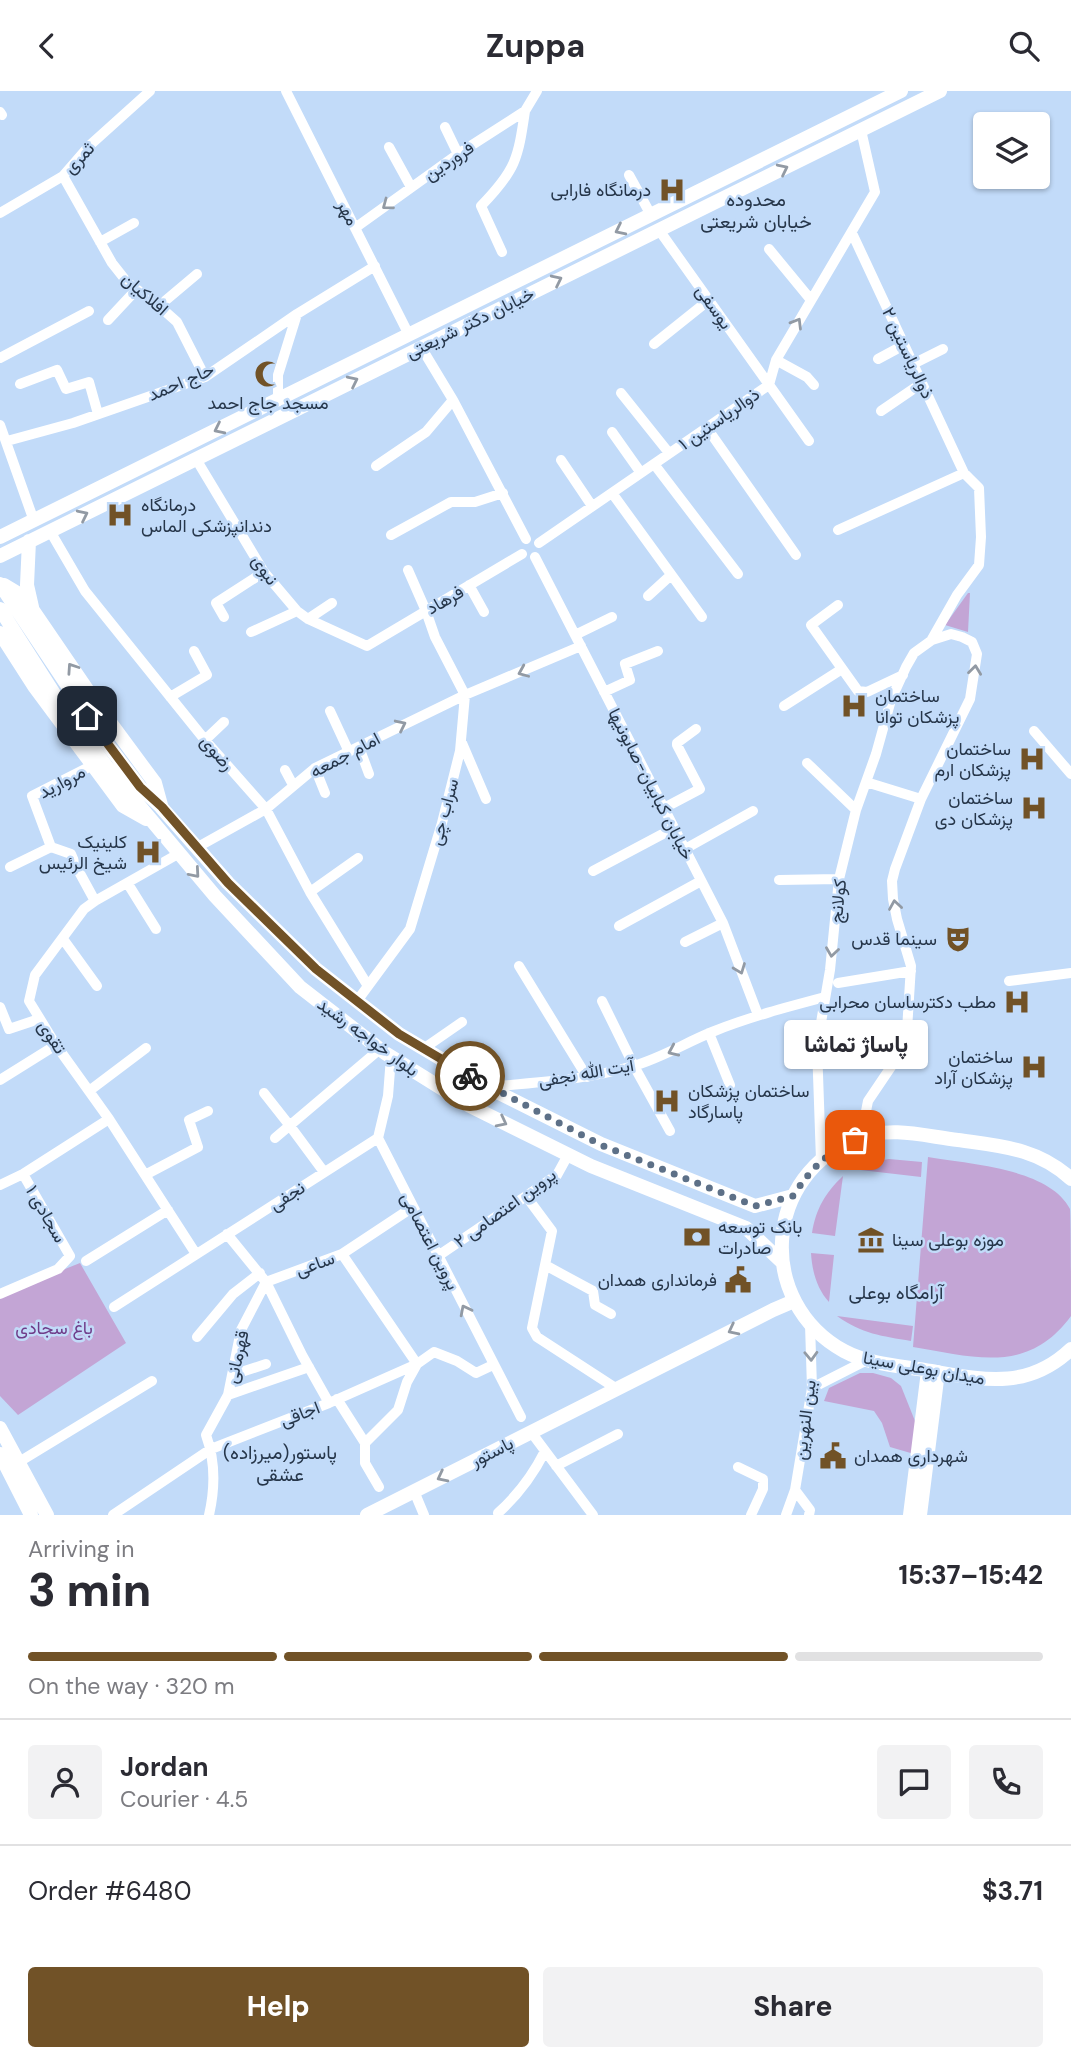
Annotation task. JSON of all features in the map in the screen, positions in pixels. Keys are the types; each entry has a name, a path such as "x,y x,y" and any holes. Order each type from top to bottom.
{"main road":[{"name":"خیابان دکتر شریعتی","path":"0,537 901,91"},
{"name":"خیابان دکتر شریعتی","path":"0,556 940,91"},
{"path":"829,127 837,141"},
{"path":"0,524 20,527"},
{"path":"29,541 27,585 33,609"},
{"path":"0,585 19,594 33,609 101,710 155,783 162,807"},
{"path":"0,585 101,736 136,792 150,821"},
{"path":"0,609 67,714 106,766 136,792 162,807"},
{"path":"1,636 34,686 123,806 150,821"},
{"name":"بلوار خواجه رشید","path":"162,807 228,883 316,969 399,1034 423,1049 489,1087 601,1145 665,1171 755,1206 793,1196"},
{"name":"بلوار خواجه رشید","path":"150,821 215,896 300,986 385,1053 470,1106 568,1155 746,1228 782,1262"},
{"name":"میدان بوعلی سینا","path":"1071,1179 1044,1160 995,1144 906,1131 883,1132 840,1146 821,1160 793,1196 785,1217 781,1240 787,1285 810,1324 826,1340 867,1360 983,1380 1006,1380 1029,1375 1071,1349"},
{"path":"656,1192 665,1171"},
{"name":"پاستور","path":"367,1515 794,1301"},
{"path":"910,1515 933,1372"},
{"path":"920,1515 933,1372"},
{"path":"0,1428 47,1515"},
{"path":"0,1454 31,1515"}],"street":[{"name":"ثمری","path":"0,213 63,176 89,146 150,91"},
{"name":"مهر","path":"286,91 409,335"},
{"name":"فروردین","path":"355,228 458,154 525,111 537,91"},
{"path":"502,253 481,206 514,166 521,145 525,111"},
{"path":"445,127 458,154"},
{"name":"ذوالریاستین ۱","path":"539,543 769,385 776,360 875,192 861,130"},
{"path":"389,147 411,187"},
{"path":"629,175 651,215"},
{"name":"افلاکیان","path":"63,176 120,274 177,322 205,376"},
{"path":"100,242 134,223"},
{"name":"یوسفی","path":"659,230 808,441"},
{"name":"ذوالریاستین ۲","path":"852,233 964,473"},
{"path":"769,249 811,300"},
{"name":"حاج احمد","path":"7,441 98,414 205,376 374,266"},
{"path":"159,306 197,274"},
{"path":"108,320 136,290"},
{"path":"654,344 709,300"},
{"path":"0,358 89,311"},
{"path":"278,400 278,375 297,314"},
{"path":"878,359 904,345"},
{"path":"421,347 453,400 526,539"},
{"path":"913,364 943,349"},
{"path":"776,360 807,377 814,385"},
{"path":"20,384 57,370 66,389 89,382 98,414"},
{"path":"881,411 922,383"},
{"path":"621,393 669,453"},
{"path":"376,466 426,432 453,400"},
{"path":"0,425 34,521"},
{"path":"707,428 796,555"},
{"path":"612,432 641,473"},
{"name":"نبوی","path":"197,459 264,572 297,611 308,619 367,646"},
{"path":"561,460 592,506"},
{"path":"654,464 738,573"},
{"path":"838,530 964,473 979,488 979,565 957,595 932,640"},
{"path":"391,535 451,502 475,502 503,493"},
{"path":"612,493 702,617"},
{"name":"رضوی","path":"50,531 85,591 205,740 266,809 310,892 368,986"},
{"path":"535,538 539,543 540,550 534,557 522,554 521,544 526,539 535,538"},
{"name":"فرهاد","path":"367,646 522,554"},
{"name":"خیابان کبابیان-صابونیها","path":"534,557 723,923 758,1015"},
{"path":"408,570 435,637 465,695"},
{"path":"224,617 215,603 264,572"},
{"path":"648,596 671,575"},
{"path":"469,585 484,612"},
{"path":"308,619 332,603"},
{"path":"838,605 811,625 854,686 862,693 904,675"},
{"path":"251,632 297,611"},
{"path":"575,635 612,617"},
{"path":"861,1137 868,1101 895,1061 907,1030 911,971 897,919 892,881 921,799 970,699 977,654 972,642 955,634 942,635 932,640"},
{"name":"کولانج","path":"821,1160 817,1046 825,997 833,983 839,879 856,810 891,701 914,653 932,640"},
{"name":"امام جمعه","path":"196,848 266,809 315,768 465,695 581,646"},
{"path":"170,697 207,675 194,651"},
{"path":"604,692 630,680 625,664 658,651"},
{"path":"784,706 842,669"},
{"name":"سراب چی","path":"357,1001 410,929 442,823 461,741 465,695"},
{"path":"330,711 369,774"},
{"path":"205,740 224,722"},
{"path":"664,808 700,789 677,745 696,729"},
{"path":"1034,731 1071,774"},
{"path":"461,741 485,799"},
{"path":"807,763 856,810"},
{"name":"مروارید","path":"51,847 32,796 93,765"},
{"path":"315,768 325,793"},
{"path":"285,769 293,785"},
{"path":"866,782 921,799"},
{"path":"685,849 753,811"},
{"path":"593,871 674,828"},
{"path":"10,867 51,847 71,854 76,869 95,901"},
{"name":"تقوی","path":"178,854 85,909 35,975 29,1001 196,1254"},
{"path":"310,892 358,859"},
{"path":"779,880 839,879"},
{"path":"619,926 701,881"},
{"path":"128,884 156,929"},
{"path":"685,942 723,923"},
{"path":"63,939 97,986"},
{"path":"519,966 587,1077"},
{"path":"833,983 911,971"},
{"path":"1009,981 1071,974"},
{"name":"آیت الله نجفی","path":"489,1087 587,1077 634,1066 758,1015 825,997"},
{"path":"602,1001 670,1131"},
{"path":"0,1007 9,1029 39,1019"},
{"path":"423,1049 462,1022"},
{"path":"709,1033 730,1085"},
{"path":"0,1080 56,1045"},
{"path":"89,1091 146,1048"},
{"path":"275,1138 385,1053"},
{"path":"378,1138 388,1096 385,1053"},
{"path":"264,1093 324,1172"},
{"path":"145,1175 198,1147 189,1119 208,1111"},
{"path":"0,1185 23,1174 109,1119"},
{"name":"نجفی","path":"114,1307 378,1138"},
{"name":"پروین اعتصامی","path":"378,1138 520,1417"},
{"name":"پروین اعتصامی ۲","path":"438,1256 557,1175 568,1155"},
{"name":"سجادی ۱","path":"0,1294 58,1269 70,1256 23,1174"},
{"path":"526,1196 552,1231 532,1328 537,1337 617,1389"},
{"name":"ساعی","path":"197,1337 233,1294 263,1278 342,1254 413,1207"},
{"path":"86,1261 168,1210"},
{"path":"227,1234 263,1278 309,1367 365,1443 365,1463 379,1487"},
{"path":"342,1254 417,1364 407,1382 398,1410 365,1443"},
{"path":"545,1265 593,1291 595,1305 611,1314"},
{"name":"قهرمانی","path":"209,1515 214,1493 211,1448 206,1434 228,1395 241,1330 263,1278"},
{"name":"بین النهرین","path":"786,1515 795,1490 812,1388 810,1324"},
{"name":"اجاقی","path":"113,1515 211,1448 333,1401 417,1364 434,1352 457,1361 476,1373 493,1365"},
{"path":"812,1388 867,1360"},
{"path":"232,1375 266,1364"},
{"path":"228,1395 309,1367"},
{"path":"19,1462 152,1381"},
{"path":"531,1432 593,1515"},
{"path":"556,1466 618,1434"},
{"path":"498,1513 533,1475 545,1451"},
{"path":"738,1467 763,1479 763,1489 751,1515"},
{"path":"795,1490 810,1510 809,1515"},
{"path":"414,1491 424,1515"}],"green space":[{"path":"968,593 968,632 945,625"},
{"path":"928,1157 1026,1176 1060,1195 1070,1209 1071,1316 1054,1335 1037,1347 1018,1354 978,1357 913,1347"},
{"path":"889,1159 922,1162 921,1177 852,1169 872,1162"},
{"path":"843,1176 835,1236 812,1233 822,1202"},
{"path":"811,1253 834,1255 829,1302 816,1279"},
{"name":"باغ سجادی","path":"80,1263 126,1343 18,1415 0,1396 0,1295"},
{"path":"837,1316 913,1326 911,1341 864,1331"},
{"path":"860,1373 891,1378 901,1386 917,1426 914,1454 890,1447 882,1423 874,1411 824,1401 829,1388"}],"way so far":[{"path":"470,1076 601,1145 755,1206 793,1196 806,1176 823,1158 840,1146 855,1140"}],"place":[{"name":"درمانگاه فارابی","path":"672,190"},
{"name":"مسجد جاج احمد","path":"268,374"},
{"name":"درمانگاه دندانپزشکی الماس","path":"120,515"},
{"name":"ساختمان پزشکان توانا","path":"854,706"},
{"name":"ساختمان پزشکان ارم","path":"1032,759"},
{"name":"ساختمان پزشکان دی","path":"1034,808"},
{"name":"کلینیک شیخ الرئیس","path":"148,852"},
{"name":"سینما قدس","path":"958,939"},
{"name":"مطب دکترساسان محرابی","path":"1017,1002"},
{"name":"ساختمان پزشکان آراد","path":"1034,1067"},
{"name":"ساختمان پزشکان پاسارگاد","path":"667,1101"},
{"name":"پاساژ تماشا","path":"855,1140"},
{"name":"بانک توسعه صادرات","path":"697,1237"},
{"name":"موزه بوعلی سینا","path":"871,1240"},
{"name":"فرمانداری همدان","path":"738,1280"},
{"name":"شهرداری همدان","path":"833,1456"}],"district":[{"name":"محدوده خیابان شریعتی","path":"756,210"},
{"name":"آرامگاه بوعلی","path":"896,1292"},
{"name":"(پاستور(میرزاده عشقی","path":"280,1463"}],"route":[{"path":"87,716 140,787 162,807 228,883 316,969 399,1034 470,1076"}]}
